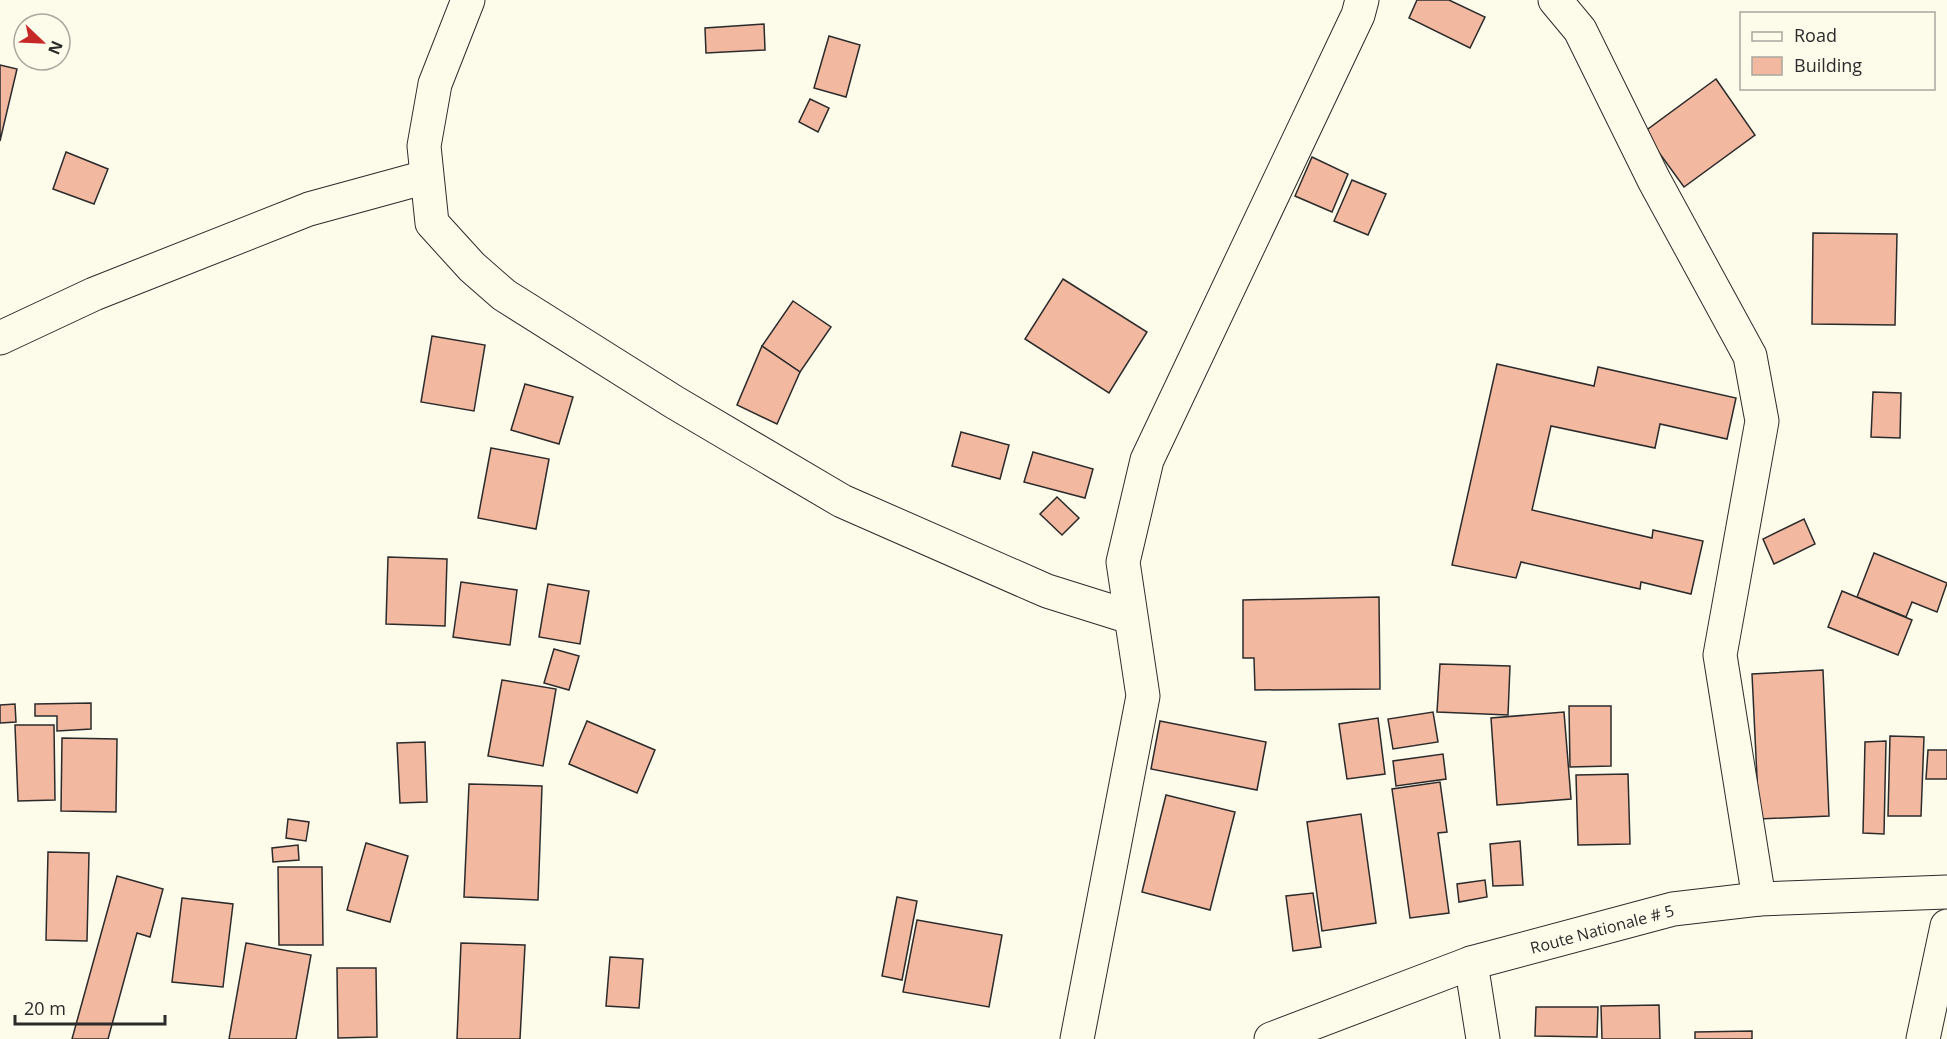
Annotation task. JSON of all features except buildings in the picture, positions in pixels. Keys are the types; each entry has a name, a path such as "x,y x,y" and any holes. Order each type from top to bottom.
{"street":[{"path":"468,0 435,84 424,146 432,223 472,267 504,295 674,402 842,501 1047,591 1130,617"},
{"path":"1077,1039 1143,696 1123,562 1147,460 1358,15 1362,0"},
{"path":"1555,0 1580,30 1654,180 1750,356 1762,421 1720,655 1759,899"},
{"path":"0,338 94,294 309,209 426,177"},
{"name":"Route Nationale # 5","path":"1271,1039 1471,963 1672,909 1759,899 1947,892"},
{"path":"1923,1039 1947,926"},
{"path":"1471,963 1483,1039"}]}
